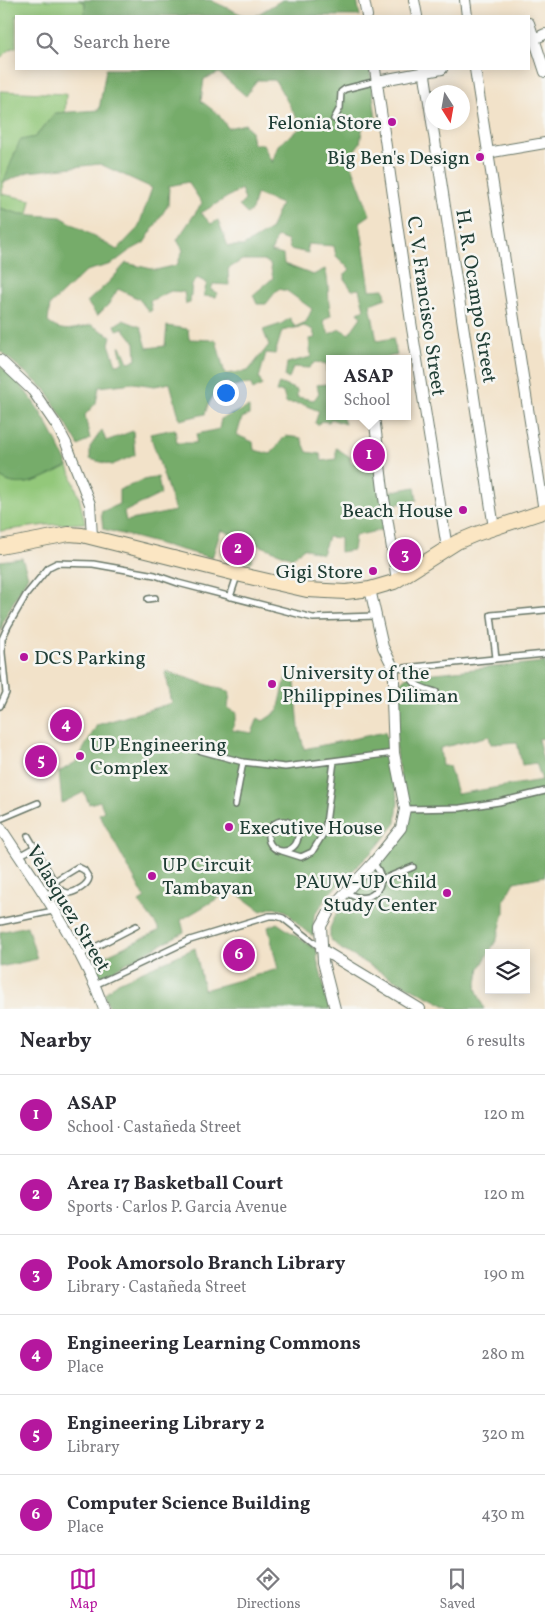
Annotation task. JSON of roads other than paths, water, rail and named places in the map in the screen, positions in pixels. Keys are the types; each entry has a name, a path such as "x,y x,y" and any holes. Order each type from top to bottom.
{"main road":[{"path":"0,547 69,534 92,536 237,574 307,590 346,592 370,589 398,580 447,548 471,536 545,511"}],"street":[{"path":"364,0 366,15"},
{"path":"414,0 417,15"},
{"path":"465,0 467,15"},
{"path":"530,26 545,72"},
{"path":"534,39 545,34"},
{"name":"C. V. Francisco Street","path":"375,70 411,322 447,548"},
{"path":"377,81 424,70"},
{"name":"H. R. Ocampo Street","path":"424,70 494,528"},
{"path":"475,70 545,511"},
{"path":"487,153 545,143"},
{"path":"0,360 33,391 57,426 66,443 90,504 92,536"},
{"path":"374,420 384,498 398,580"},
{"path":"335,1009 321,948 322,926 325,917 401,828 405,809 394,753 392,700 394,669 383,648 370,589"},
{"name":"Velasquez Street","path":"0,828 80,955 95,985 104,1009"},
{"path":"321,948 420,1009"}],"lane":[{"path":"334,119 340,108 341,92 345,89 377,81"},
{"path":"0,706 6,693 2,640 26,595 49,567 57,563 93,564 155,575 178,583 313,618 376,616"},
{"path":"230,597 237,574"},
{"path":"148,599 155,598"},
{"path":"496,658 491,615 545,610"},
{"path":"394,669 545,654"},
{"path":"408,668 410,679 414,683 421,688 436,692"},
{"path":"198,750 242,762 285,767 394,753"},
{"path":"282,851 292,848 296,844 298,834 293,825 284,821 274,824 268,833 272,847 282,851 301,858 312,852 325,831 334,761"},
{"path":"235,805 242,762"},
{"path":"405,809 460,808 499,802 545,791"},
{"path":"0,819 38,803"},
{"path":"28,836 58,888 68,893 86,884 89,878 80,867 55,881"},
{"path":"19,856 34,847"},
{"path":"346,892 352,897 366,898 376,891 380,880 377,868 373,863"},
{"path":"380,880 413,867"},
{"path":"44,896 58,888"},
{"path":"0,922 53,910"},
{"path":"95,985 190,940 269,916 283,918 321,948"},
{"path":"80,955 136,926"}],"place":[{"name":"Felonia Store","path":"392,122"},
{"name":"Big Ben's Design","path":"480,157"},
{"name":"ASAP","path":"369,455"},
{"name":"Beach House","path":"463,510"},
{"name":"Area 17 Basketball Court","path":"238,549"},
{"name":"Pook Amorsolo Branch Library","path":"405,555"},
{"name":"Gigi Store","path":"373,571"},
{"name":"DCS Parking","path":"24,657"},
{"name":"University of the Philippines Diliman","path":"272,684"},
{"name":"Engineering Learning Commons","path":"66,725"},
{"name":"UP Engineering Complex","path":"80,756"},
{"name":"Engineering Library 2","path":"41,761"},
{"name":"Executive House","path":"229,827"},
{"name":"UP Circuit Tambayan","path":"152,876"},
{"name":"PAUW-UP Child Study Center","path":"447,893"},
{"name":"Computer Science Building","path":"239,955"}]}
